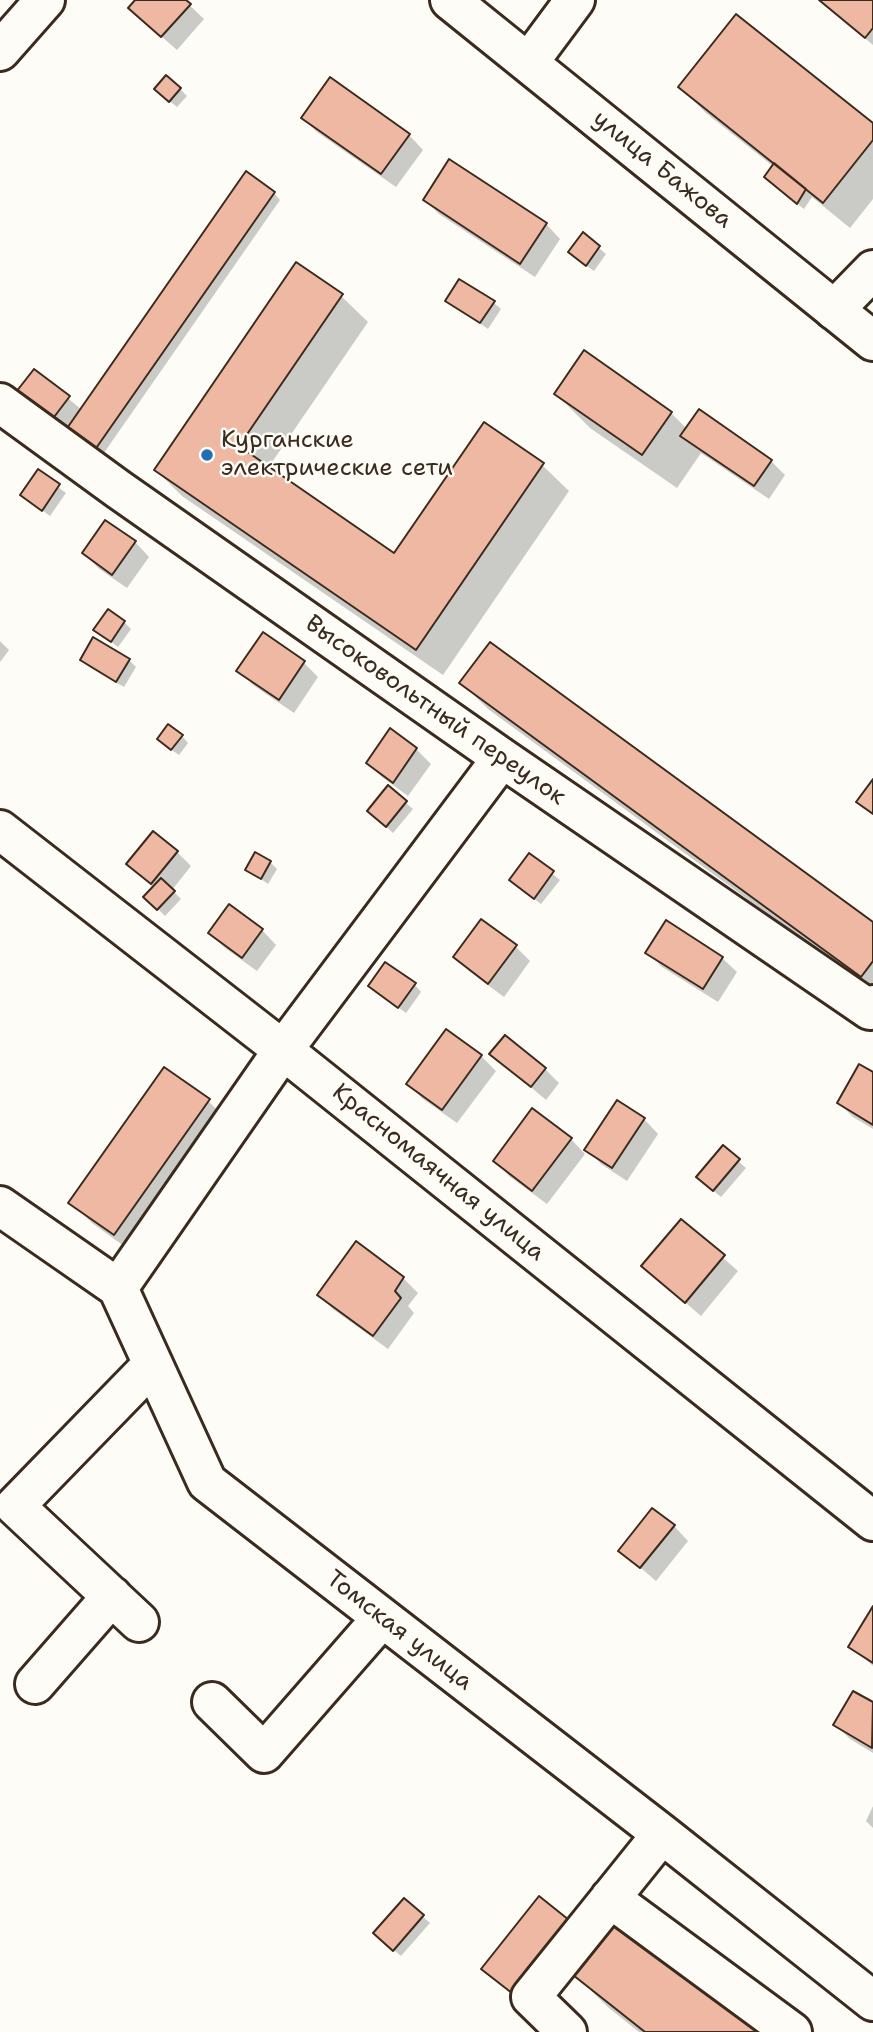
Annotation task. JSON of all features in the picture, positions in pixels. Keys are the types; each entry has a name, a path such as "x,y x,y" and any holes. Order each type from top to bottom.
{"street":[{"path":"0,51 45,0"},
{"name":"улица Бажова","path":"450,0 873,341"},
{"path":"529,62 575,0"},
{"path":"834,310 873,270"},
{"name":"Высоковольтный переулок","path":"0,403 502,758 870,1010 873,1005"},
{"path":"0,1206 118,1288 283,1050 502,758"},
{"name":"Красномаячная улица","path":"0,830 283,1050 873,1521"},
{"name":"Томская улица","path":"118,1288 207,1482 873,2001"},
{"path":"35,1684 125,1609 15,1506 153,1364"},
{"path":"212,1702 264,1753 382,1618"},
{"path":"566,2032 531,1997 662,1834"},
{"path":"610,1898 792,2032"}],"building":[{"path":"135,0 186,0 191,4 161,37 128,8"},
{"path":"819,0 873,0 873,28 865,38"},
{"path":"736,14 873,123 873,140 823,203 678,87"},
{"path":"166,75 181,88 169,102 154,89"},
{"path":"330,77 410,134 381,174 301,118"},
{"path":"449,159 547,223 520,264 423,200"},
{"path":"774,163 806,189 797,204 764,177"},
{"path":"246,171 275,192 92,454 63,434"},
{"path":"583,232 600,246 586,266 568,252"},
{"name":"Курганские электрические сети","path":"296,262 343,294 239,446 394,553 484,422 544,463 416,650 154,470"},
{"path":"459,279 495,301 480,323 445,301"},
{"path":"584,350 672,412 642,455 554,394"},
{"path":"34,369 70,396 45,429 9,401"},
{"path":"699,409 772,460 754,486 680,436"},
{"path":"38,469 60,484 42,511 20,495"},
{"path":"105,520 136,541 112,575 82,553"},
{"path":"108,609 125,621 111,642 93,630"},
{"path":"263,632 305,661 279,700 236,671"},
{"path":"93,637 130,659 116,682 80,660"},
{"path":"490,642 873,922 873,961 861,977 459,683"},
{"path":"168,724 183,735 171,750 157,739"},
{"path":"390,728 417,748 393,783 366,763"},
{"path":"873,779 873,814 856,802"},
{"path":"388,785 407,801 386,827 367,811"},
{"path":"153,831 178,851 151,884 126,864"},
{"path":"255,852 271,861 261,879 245,870"},
{"path":"529,853 554,871 534,899 509,880"},
{"path":"161,878 175,891 157,910 143,897"},
{"path":"229,904 263,929 242,958 208,933"},
{"path":"481,919 517,945 488,984 453,957"},
{"path":"666,920 723,957 703,989 645,953"},
{"path":"385,962 416,983 398,1008 368,986"},
{"path":"446,1029 482,1055 442,1110 406,1084"},
{"path":"505,1035 546,1068 531,1087 489,1054"},
{"path":"859,1064 873,1072 873,1125 837,1103"},
{"path":"164,1067 210,1099 114,1235 68,1203"},
{"path":"617,1100 645,1118 612,1168 584,1150"},
{"path":"532,1108 572,1138 532,1191 493,1161"},
{"path":"723,1145 740,1159 713,1191 696,1177"},
{"path":"681,1219 725,1255 685,1303 641,1266"},
{"path":"356,1241 404,1277 395,1291 401,1298 373,1336 317,1295"},
{"path":"652,1508 675,1525 640,1568 618,1551"},
{"path":"873,1606 873,1663 848,1647"},
{"path":"853,1691 873,1702 872,1748 833,1725"},
{"path":"539,1896 574,1924 517,1997 481,1969"},
{"path":"404,1898 424,1915 393,1951 373,1933"},
{"path":"618,1918 761,2032 645,2032 573,1975"}],"place":[{"name":"Курганские электрические сети","path":"207,455"}]}
